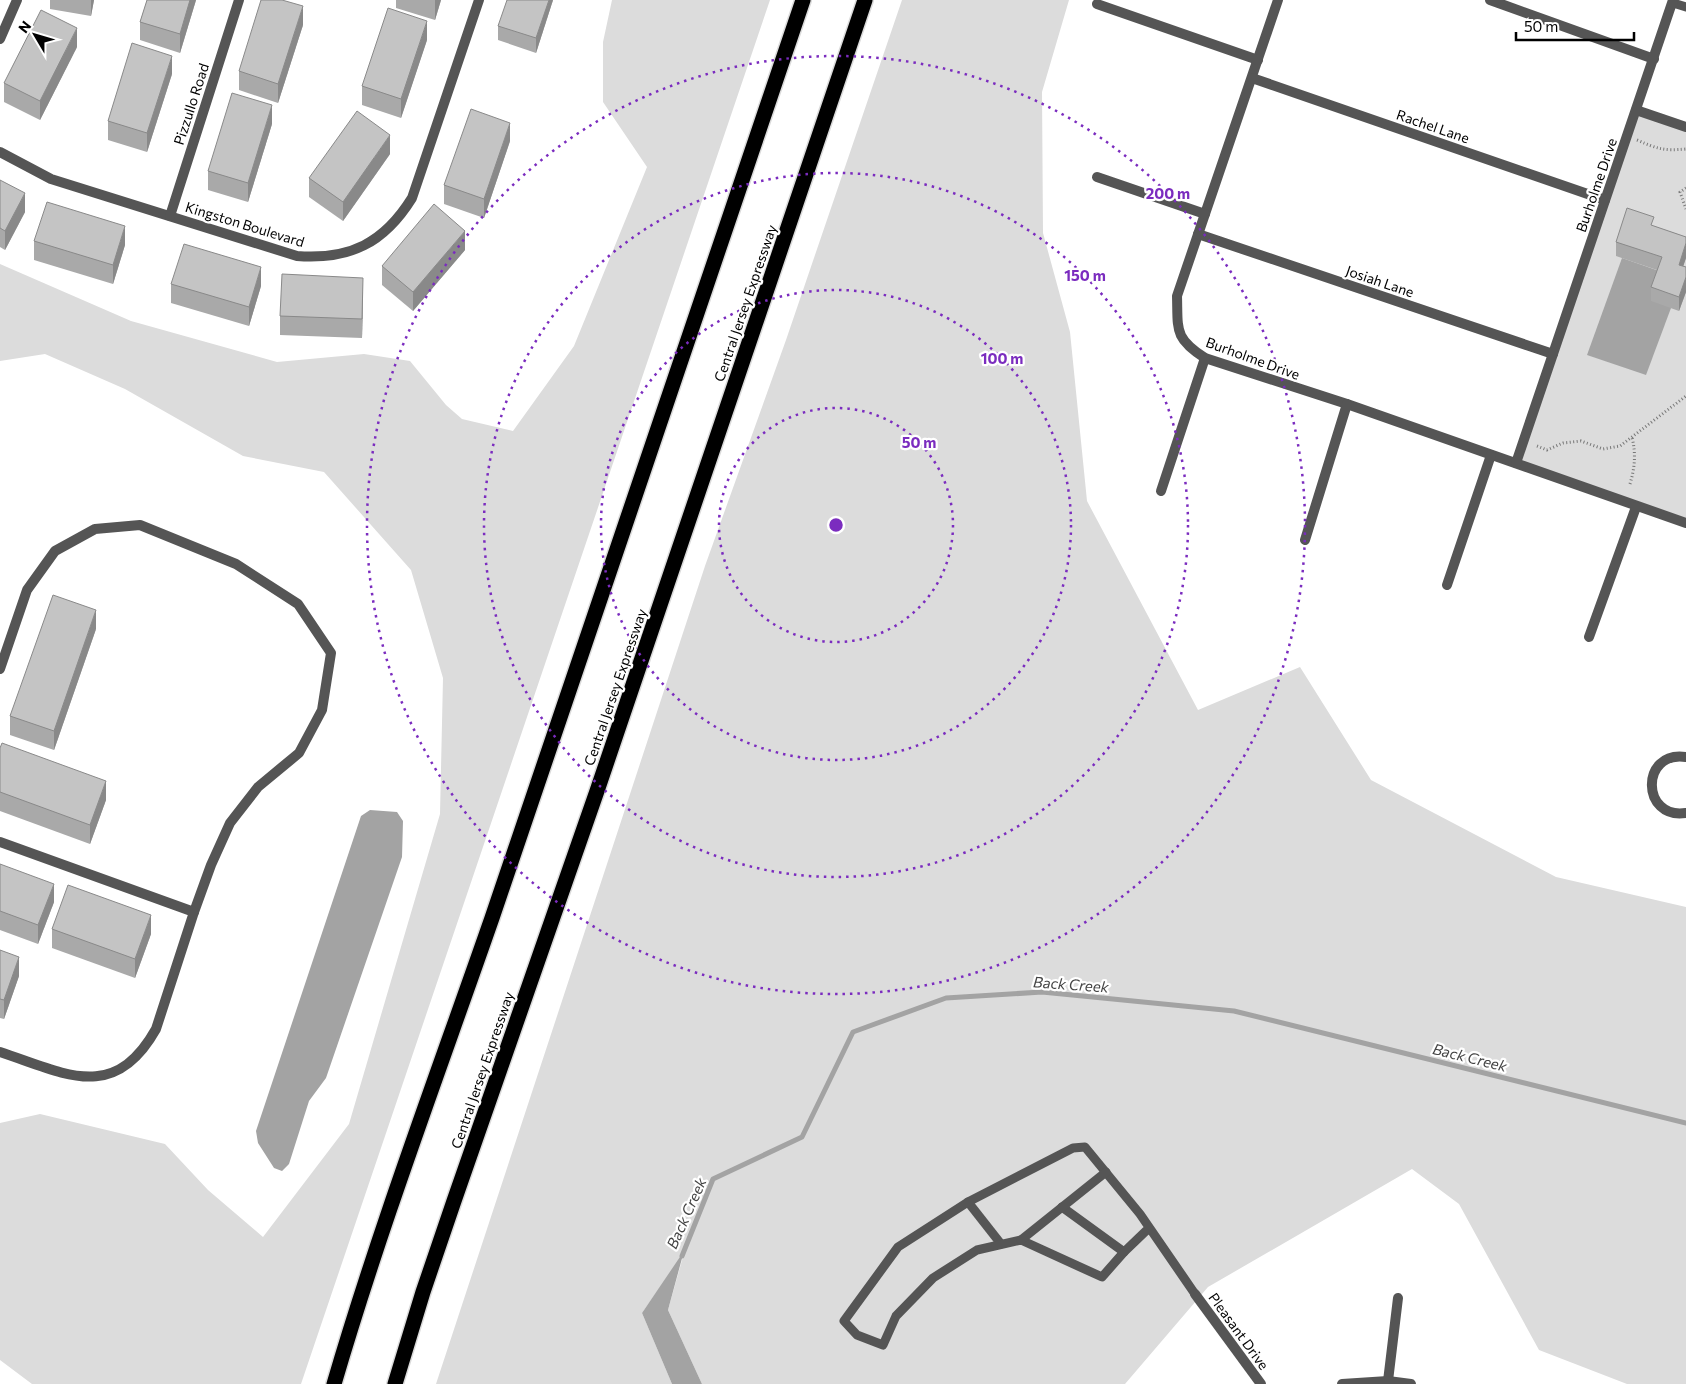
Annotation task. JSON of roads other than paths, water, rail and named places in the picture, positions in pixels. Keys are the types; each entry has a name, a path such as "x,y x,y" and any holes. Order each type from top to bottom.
{"highway":[{"path":"334,1384 350,1328 398,1184 492,918 803,0"},
{"name":"Central Jersey Expressway","path":"394,1384 423,1292 597,791 865,0"}],"street":[{"path":"0,39 17,0"},
{"name":"Pizzullo Road","path":"170,216 238,0"},
{"name":"Kingston Boulevard","path":"0,152 51,179 297,256 316,258 337,256 356,250 375,240 390,228 412,198 479,0"},
{"name":"Burholme Drive","path":"1278,0 1177,296 1176,324 1183,340 1205,358 1347,404 1686,523"},
{"path":"1490,0 1654,59"},
{"name":"Burholme Drive","path":"1516,463 1673,1"},
{"path":"1097,4 1258,60"},
{"name":"Rachel Lane","path":"1252,78 1605,200"},
{"path":"1636,110 1686,126"},
{"path":"1097,177 1205,214"},
{"name":"Josiah Lane","path":"1198,234 1553,354"},
{"path":"1161,491 1205,358"},
{"path":"1304,540 1347,404"},
{"path":"1448,585 1491,455"},
{"path":"1588,637 1636,507"},
{"path":"0,670 27,590 55,551 95,529 140,525 236,564 298,604 331,653 322,710 299,753 258,786 230,823 211,864 156,1030 146,1047 134,1060 120,1070 97,1078 68,1074 0,1052"},
{"path":"1686,757 1668,758 1659,765 1652,780 1651,789 1656,801 1666,810 1680,814 1686,812"},
{"path":"0,842 194,912"},
{"name":"Pleasant Drive","path":"1195,1294 1261,1384"},
{"path":"1388,1381 1398,1298"},
{"path":"1342,1384 1364,1381 1388,1381 1411,1384"}],"lane":[{"path":"1673,1 1686,7"},
{"path":"1106,1172 1021,1240 977,1250 932,1278 896,1316 883,1345 857,1335 844,1321 898,1247 968,1202 1073,1148 1085,1147 1106,1172 1150,1228 1195,1294"},
{"path":"968,1202 1001,1244"},
{"path":"1062,1207 1124,1252"},
{"path":"1021,1240 1102,1277 1124,1252 1150,1228"}],"waterway":[{"name":"Back Creek","path":"682,1256 713,1179 802,1137 853,1032 946,998 1042,992 1234,1011 1686,1123"}]}
